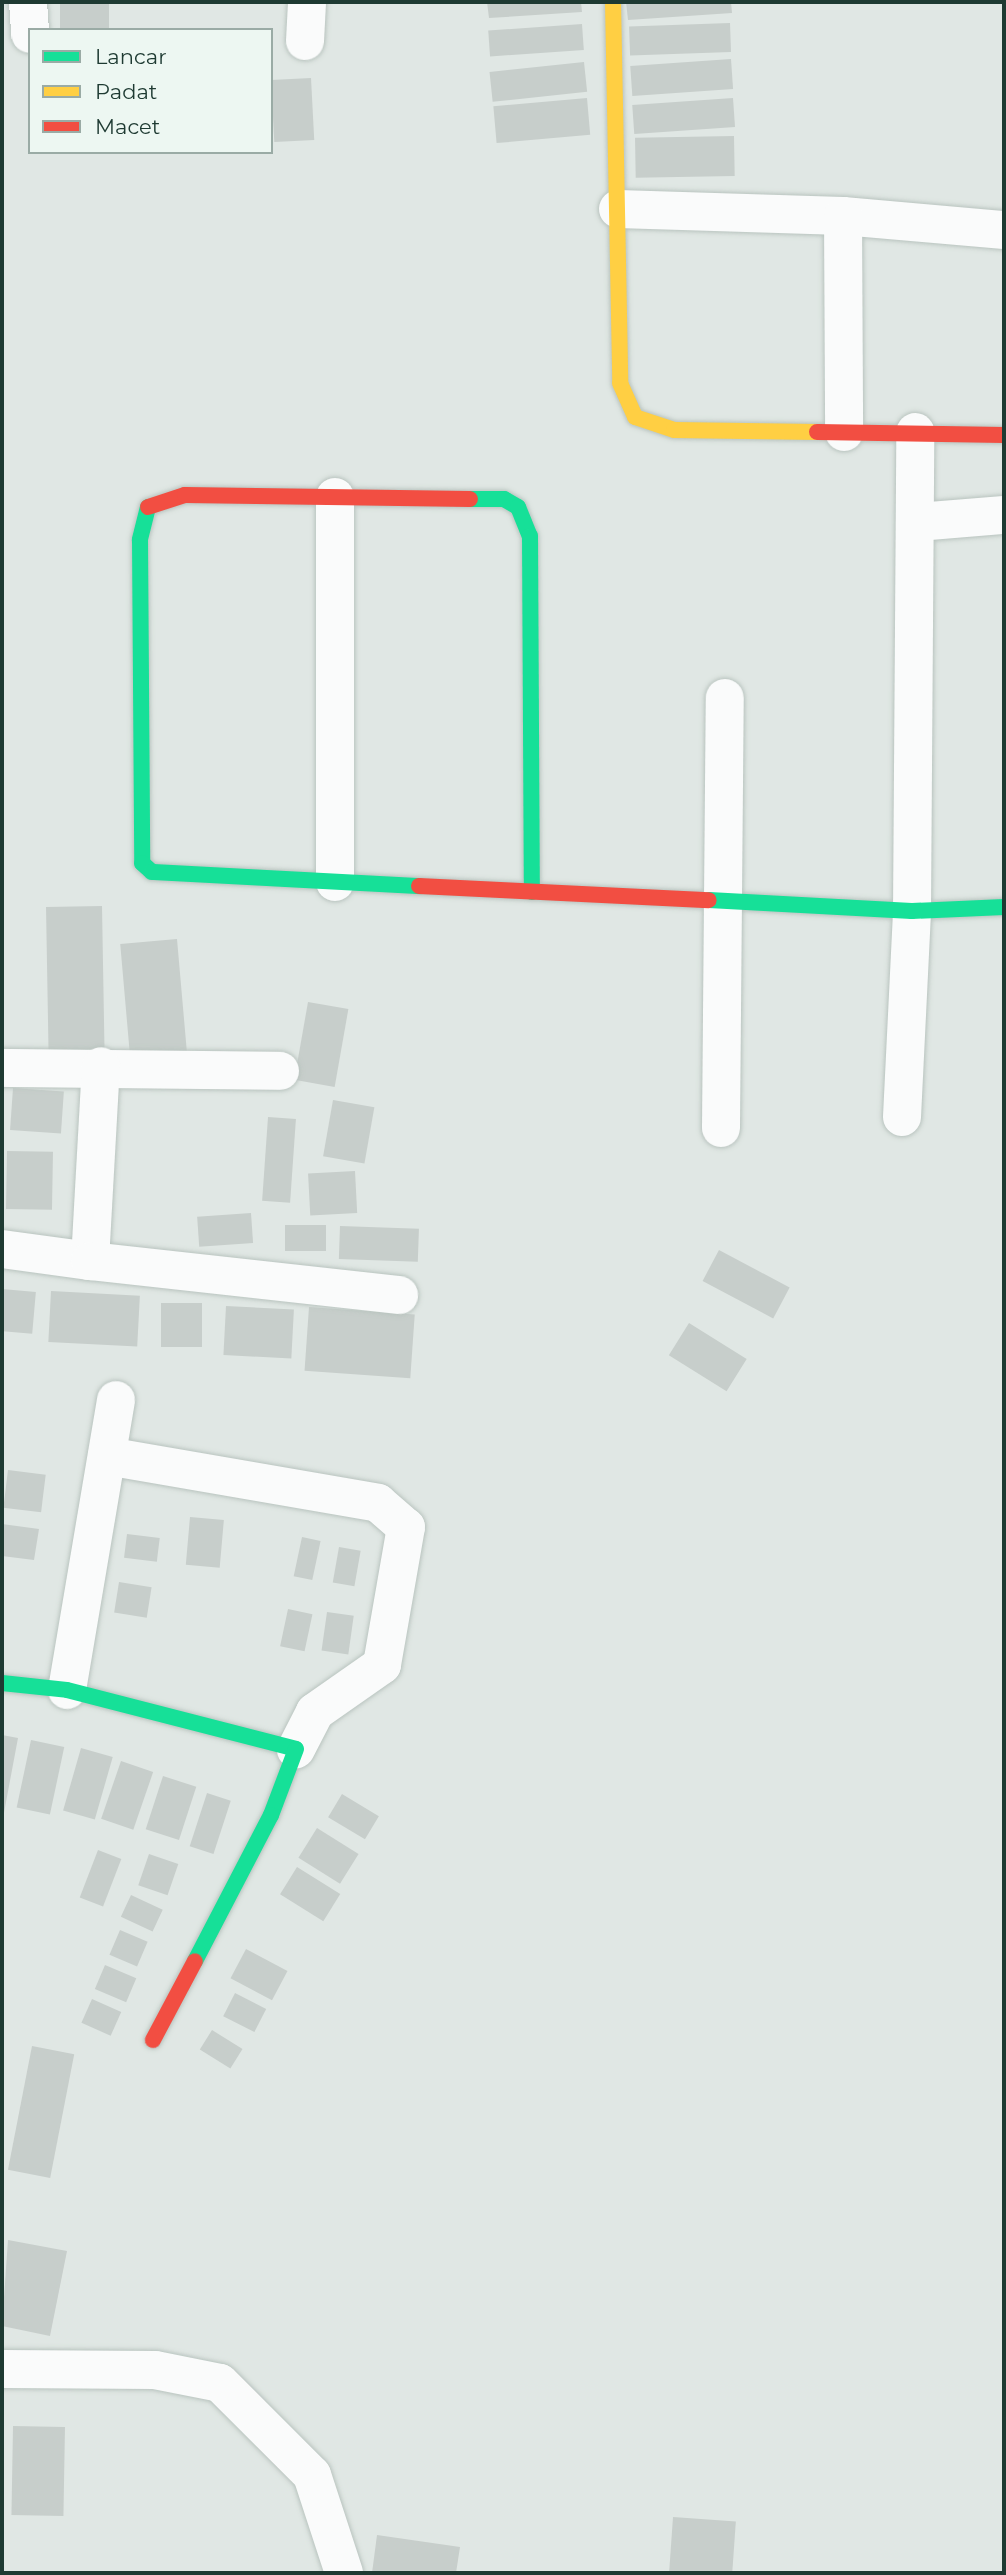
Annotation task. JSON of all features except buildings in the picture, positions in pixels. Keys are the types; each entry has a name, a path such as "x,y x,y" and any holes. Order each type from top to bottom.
{"street":[{"path":"28,2 30,28"},
{"path":"305,41 307,2"},
{"path":"612,2 620,383 635,417 674,430 1004,435"},
{"path":"618,209 843,216 1004,230"},
{"path":"843,216 844,432"},
{"path":"902,1117 912,911 918,522 915,432"},
{"path":"335,497 335,882"},
{"path":"532,892 526,519 504,499 158,499 145,508 140,540 142,863 152,872 335,882 532,892 724,901 912,911 1004,907"},
{"path":"918,522 1004,515"},
{"path":"721,1128 725,698"},
{"path":"2,1068 101,1066 280,1071"},
{"path":"90,1261 101,1066"},
{"path":"2,1249 399,1294"},
{"path":"67,1690 116,1400"},
{"path":"107,1456 378,1503 406,1527 382,1665 315,1712 296,1749 271,1815 153,2040"},
{"path":"2,1683 67,1690 296,1749"},
{"path":"2,2369 155,2370 220,2383 313,2475 344,2573"}],"traffic: fast":[{"path":"470,499 504,499 518,507 530,536 532,892"},
{"path":"148,507 140,540 142,863 152,872 419,886"},
{"path":"709,900 912,911 1004,907"},
{"path":"2,1683 67,1690 296,1749 271,1815 195,1961"}],"traffic: slow":[{"path":"613,2 620,383 635,417 674,430 817,432"}],"traffic: jam":[{"path":"817,432 1004,435"},
{"path":"148,507 185,495 470,499"},
{"path":"419,886 709,900"},
{"path":"153,2040 195,1961"}]}
